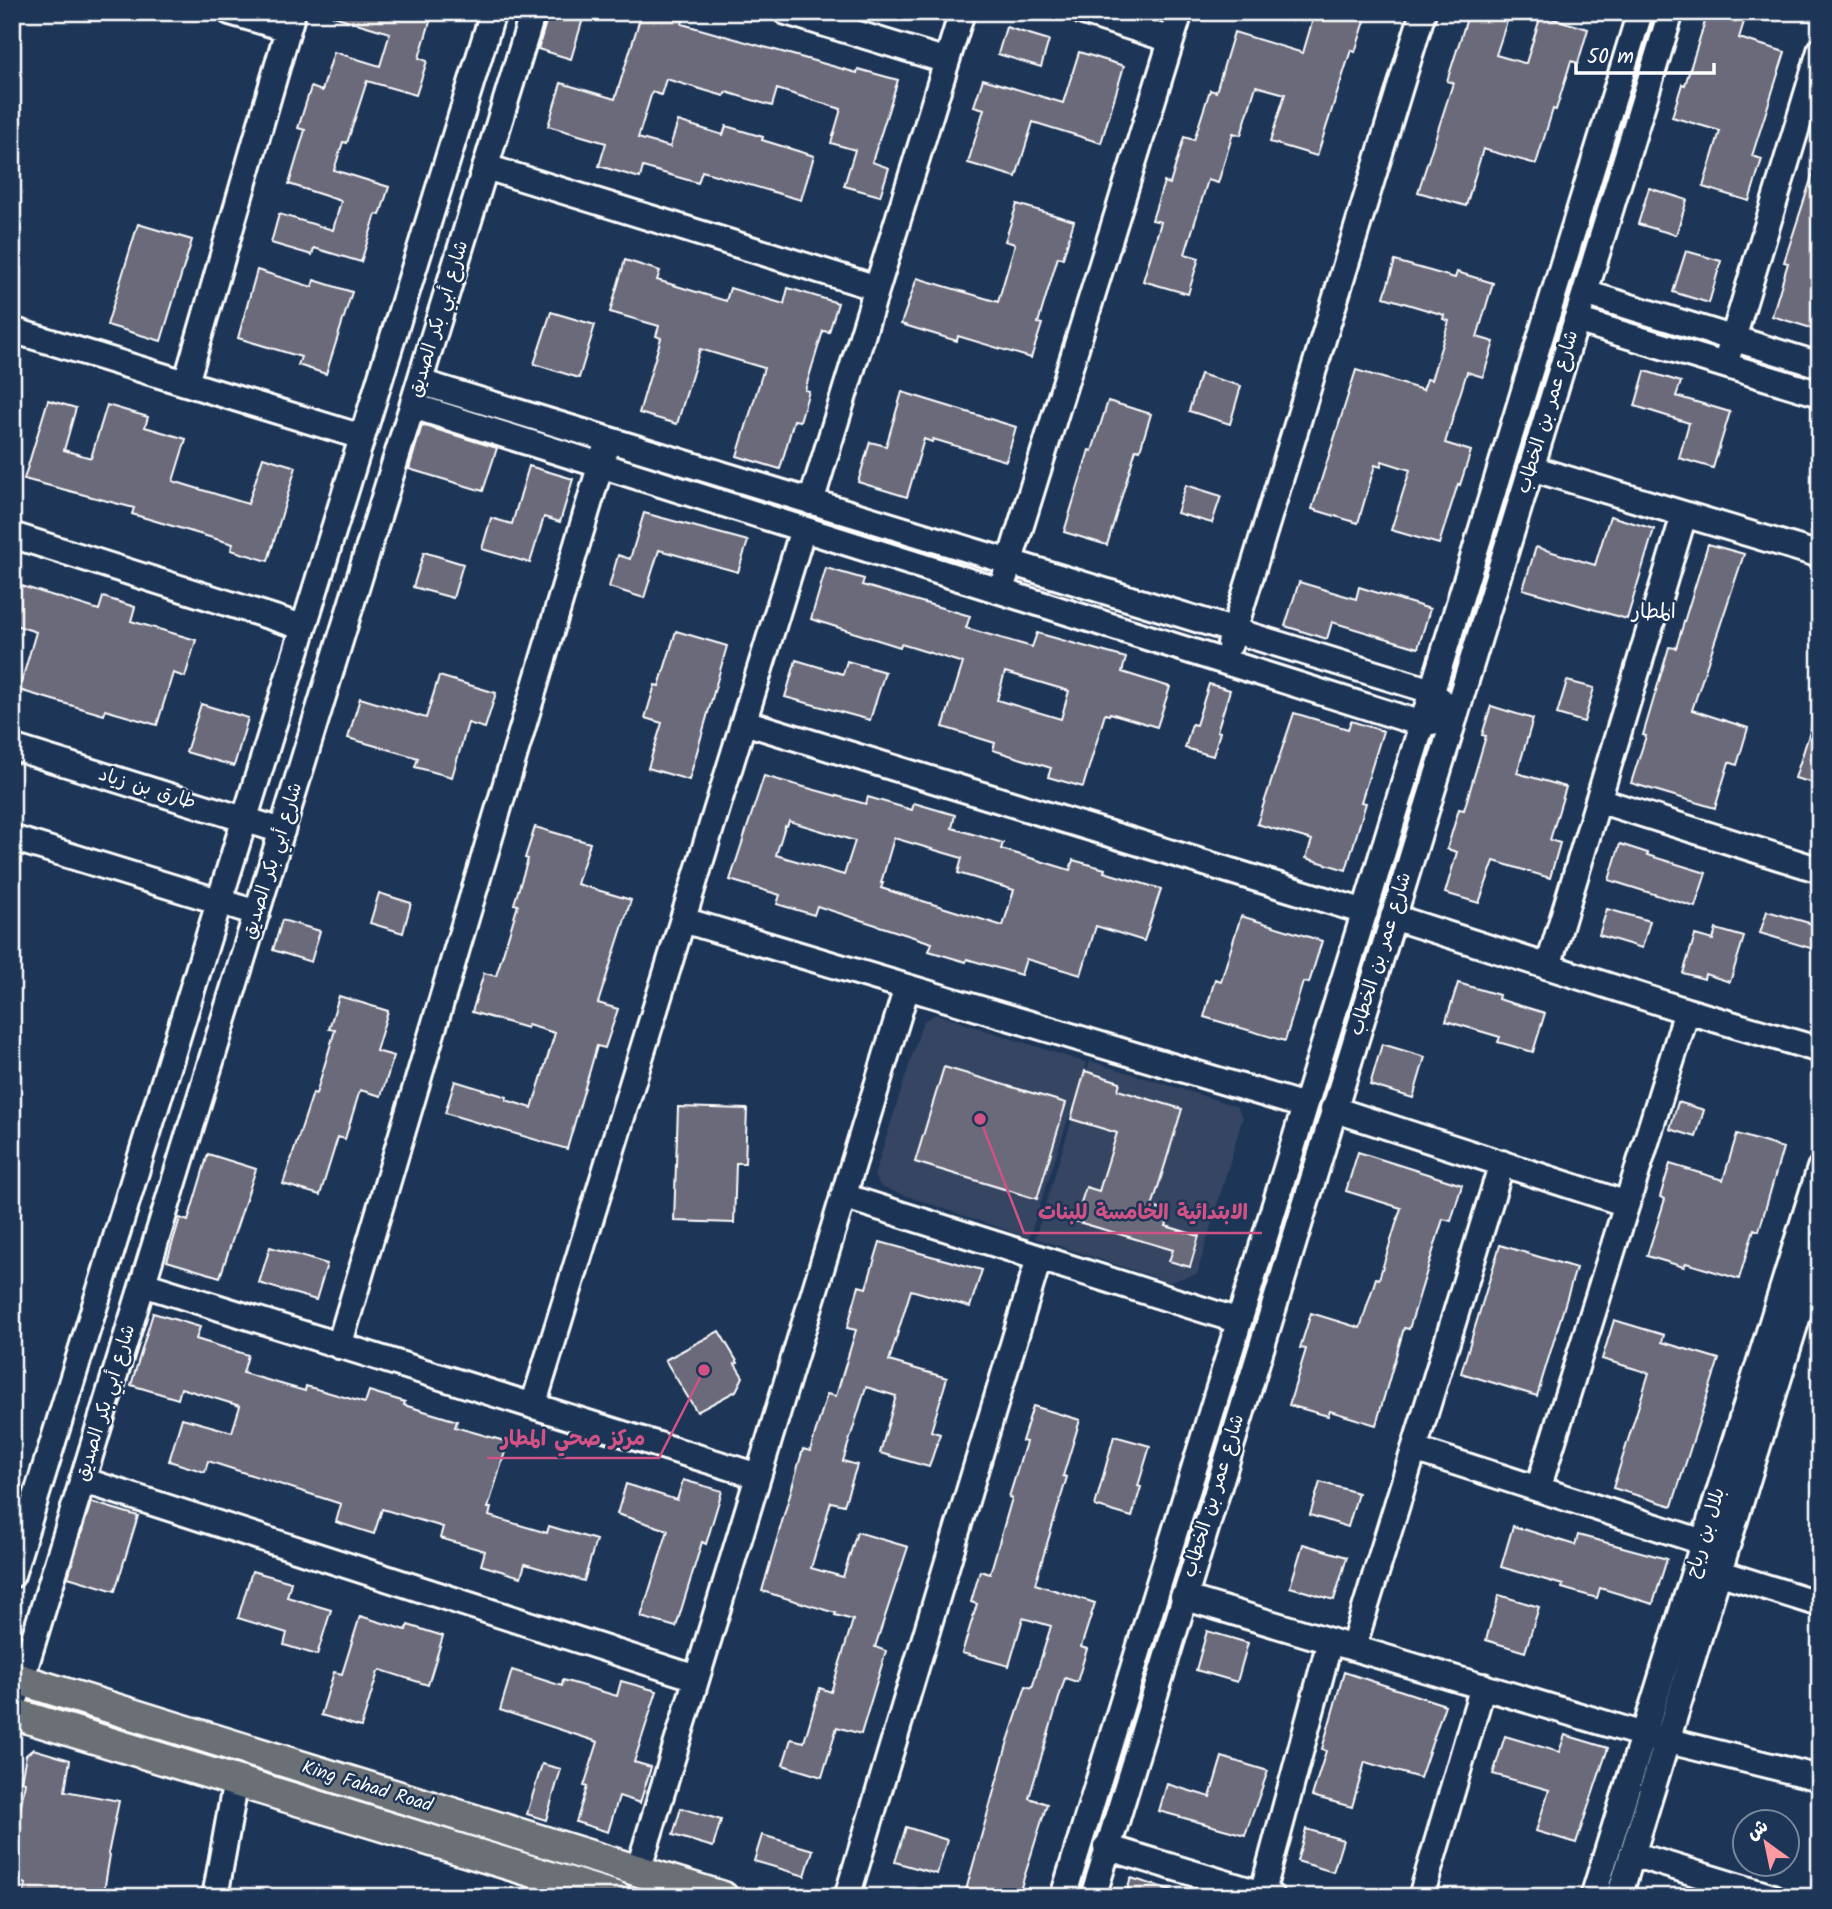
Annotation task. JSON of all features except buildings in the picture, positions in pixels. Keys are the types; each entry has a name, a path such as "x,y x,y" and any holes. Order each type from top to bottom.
{"main road":[{"name":"King Fahad Road","path":"17,1679 723,1897"},
{"name":"King Fahad Road","path":"12,1711 616,1897"}],"street":[{"path":"186,383 291,21 230,12"},
{"name":"شارع أبي بكر الصديق","path":"12,1576 20,1534 220,901 493,12"},
{"name":"شارع أبي بكر الصديق","path":"12,1711 17,1679 143,1284 533,12"},
{"path":"786,12 947,61"},
{"path":"811,502 962,12"},
{"path":"1083,12 1171,40"},
{"path":"1000,591 1180,12"},
{"path":"1225,662 1423,12"},
{"name":"شارع عمر بن الخطاب","path":"1063,1897 1640,12"},
{"name":"شارع عمر بن الخطاب","path":"1093,1897 1106,1847 1671,12"},
{"path":"1725,365 1820,51"},
{"path":"485,167 877,288"},
{"path":"1585,293 1820,365"},
{"path":"1576,320 1820,394"},
{"path":"12,330 362,437"},
{"path":"416,394 608,440 1432,691 1455,716 1422,724 601,465 416,394"},
{"path":"339,1346 608,440"},
{"path":"1531,468 1820,555"},
{"path":"1548,967 1684,515"},
{"path":"533,1406 803,529"},
{"path":"12,535 303,627"},
{"path":"744,722 1365,912"},
{"name":"طارق بن زياد","path":"12,747 282,831"},
{"path":"1598,800 1820,870"},
{"path":"12,838 257,913"},
{"path":"1392,917 1687,1011 1820,1050"},
{"path":"683,920 1305,1106"},
{"path":"638,1871 907,987"},
{"path":"1538,1489 1687,1011"},
{"path":"1334,1109 1627,1204"},
{"path":"1106,1847 1267,1895 1341,1644 1414,1449 1502,1163"},
{"name":"بلال بن رباح","path":"1619,1897 1632,1854 1655,1738 1703,1542 1820,1168"},
{"path":"843,1196 1239,1321"},
{"path":"847,1897 1039,1258"},
{"path":"1789,1265 1816,1268"},
{"name":"بلال بن رباح","path":"1592,1897 1718,1572 1816,1268"},
{"path":"143,1284 758,1476"},
{"path":"1414,1449 1703,1542"},
{"path":"82,1480 696,1678"},
{"path":"1718,1572 1820,1604"},
{"path":"1183,1597 1655,1738 1820,1778"},
{"path":"1421,1897 1483,1686"},
{"path":"215,1897 236,1780"},
{"path":"1632,1854 1773,1897"}],"shaded area":[{"path":"936,1014 1087,1063 1029,1238 881,1187 874,1176 923,1021"},
{"path":"1090,1061 1236,1106 1243,1117 1197,1274 1169,1282 1035,1238"}],"place":[{"name":"الابتدائية الخامسة للبنات","path":"980,1119"},
{"name":"مركز صحي المطار","path":"704,1370"}],"district":[{"name":"المطار","path":"1654,612"}]}
